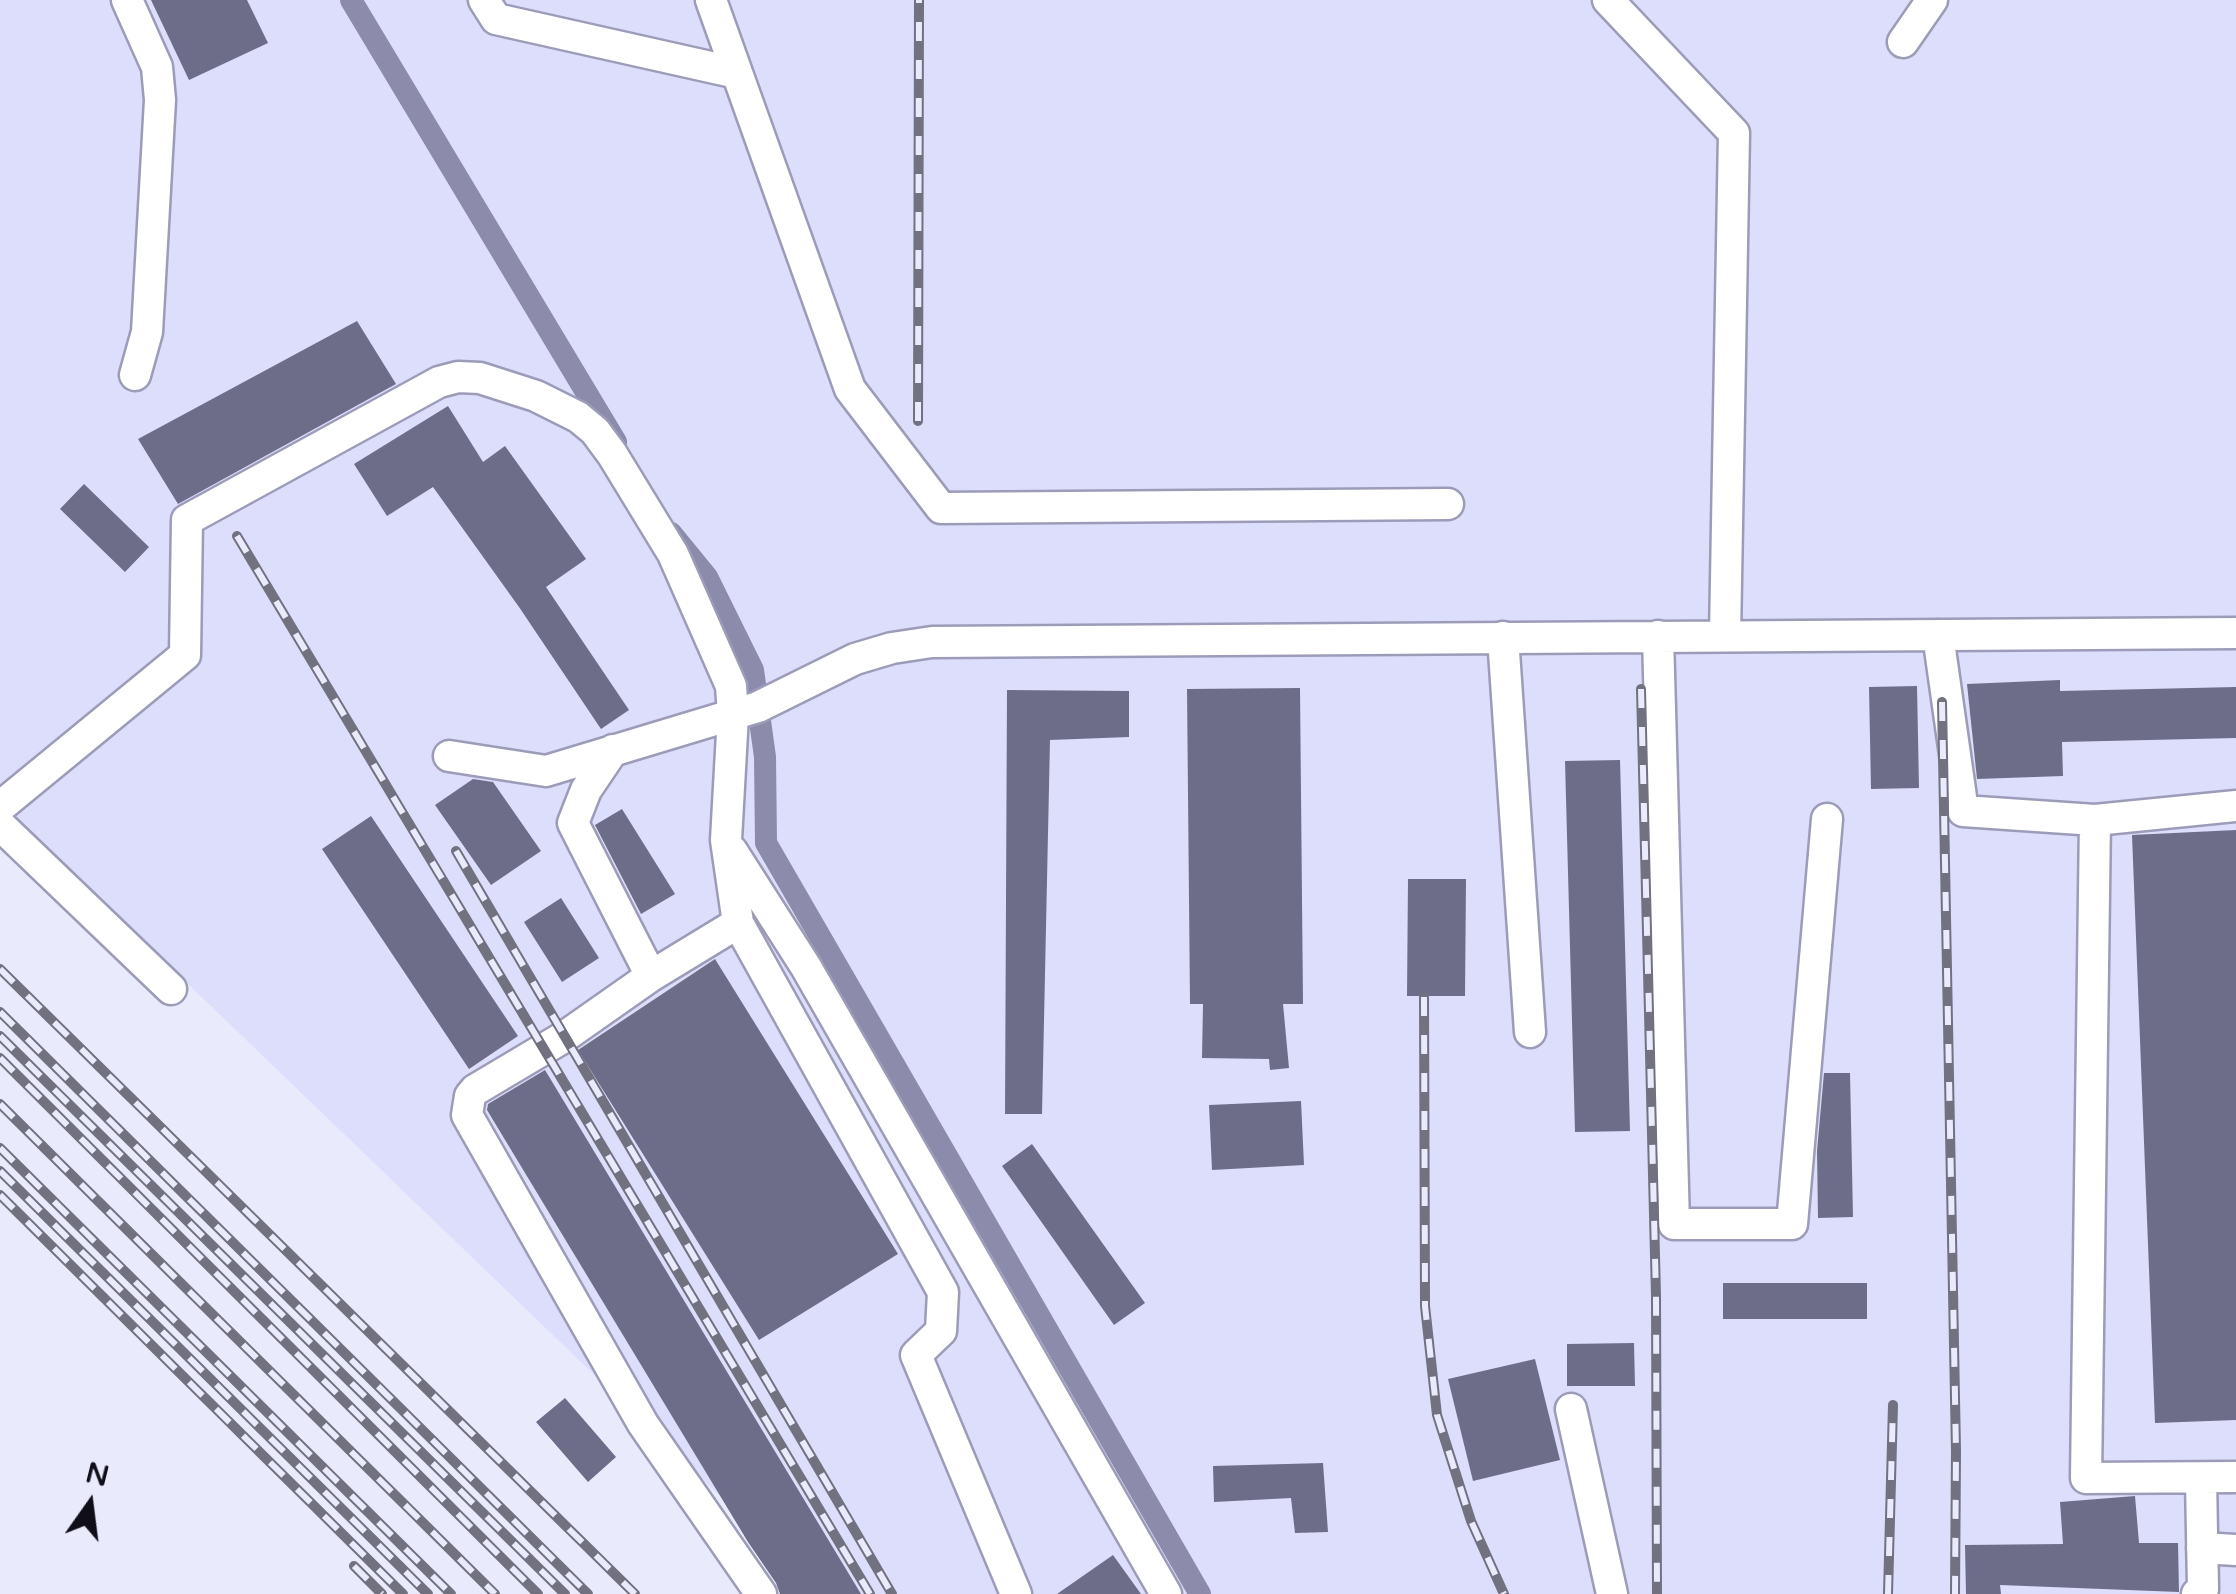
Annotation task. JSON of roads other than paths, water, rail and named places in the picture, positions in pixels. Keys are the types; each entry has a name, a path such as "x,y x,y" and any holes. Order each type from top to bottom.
{"street":[{"path":"127,0 156,67 160,100 147,332 135,375"},
{"path":"484,0 496,20 737,74"},
{"path":"711,0 850,389 941,508 1448,504"},
{"path":"1608,0 1734,133 1725,636"},
{"path":"1902,42 1932,0"},
{"path":"0,808 185,655 187,520 438,382 458,377 480,378 536,396 578,417 595,431 673,554 731,686 726,840 738,923 943,1292 940,1330 916,1355 1016,1594"},
{"path":"449,756 546,771 758,707 855,659 932,642 2236,633"},
{"path":"1938,634 1963,811 2096,820 2236,806"},
{"path":"1658,636 1674,1224 1792,1224 1826,819"},
{"path":"1503,637 1530,1032"},
{"path":"613,750 586,790 573,823 651,976"},
{"path":"2096,820 2086,1478 2236,1477"},
{"path":"0,825 170,989"},
{"path":"726,840 806,968 1166,1594"},
{"path":"738,923 475,1090 467,1115 644,1424 761,1594"},
{"path":"1570,1410 1612,1594"},
{"path":"2197,1594 2203,1590 2201,1478"},
{"path":"2202,1548 2236,1550"}],"waterway":[{"path":"351,0 616,442"},
{"path":"671,533 707,577 753,670 765,757 766,843 1200,1594"}],"railway":[{"path":"918,421 919,0"},
{"path":"237,536 870,1594"},
{"path":"1641,689 1656,1296 1657,1594"},
{"path":"1942,702 1956,1451 1955,1594"},
{"path":"456,851 892,1594"},
{"path":"0,969 635,1594"},
{"path":"1424,997 1425,1306 1437,1415 1471,1521 1504,1594"},
{"path":"0,1012 588,1594"},
{"path":"0,1036 565,1594"},
{"path":"0,1058 538,1594"},
{"path":"0,1104 495,1594"},
{"path":"0,1148 451,1594"},
{"path":"0,1171 428,1594"},
{"path":"0,1195 403,1594"},
{"path":"1888,1594 1893,1405"},
{"path":"354,1566 382,1594"}]}
